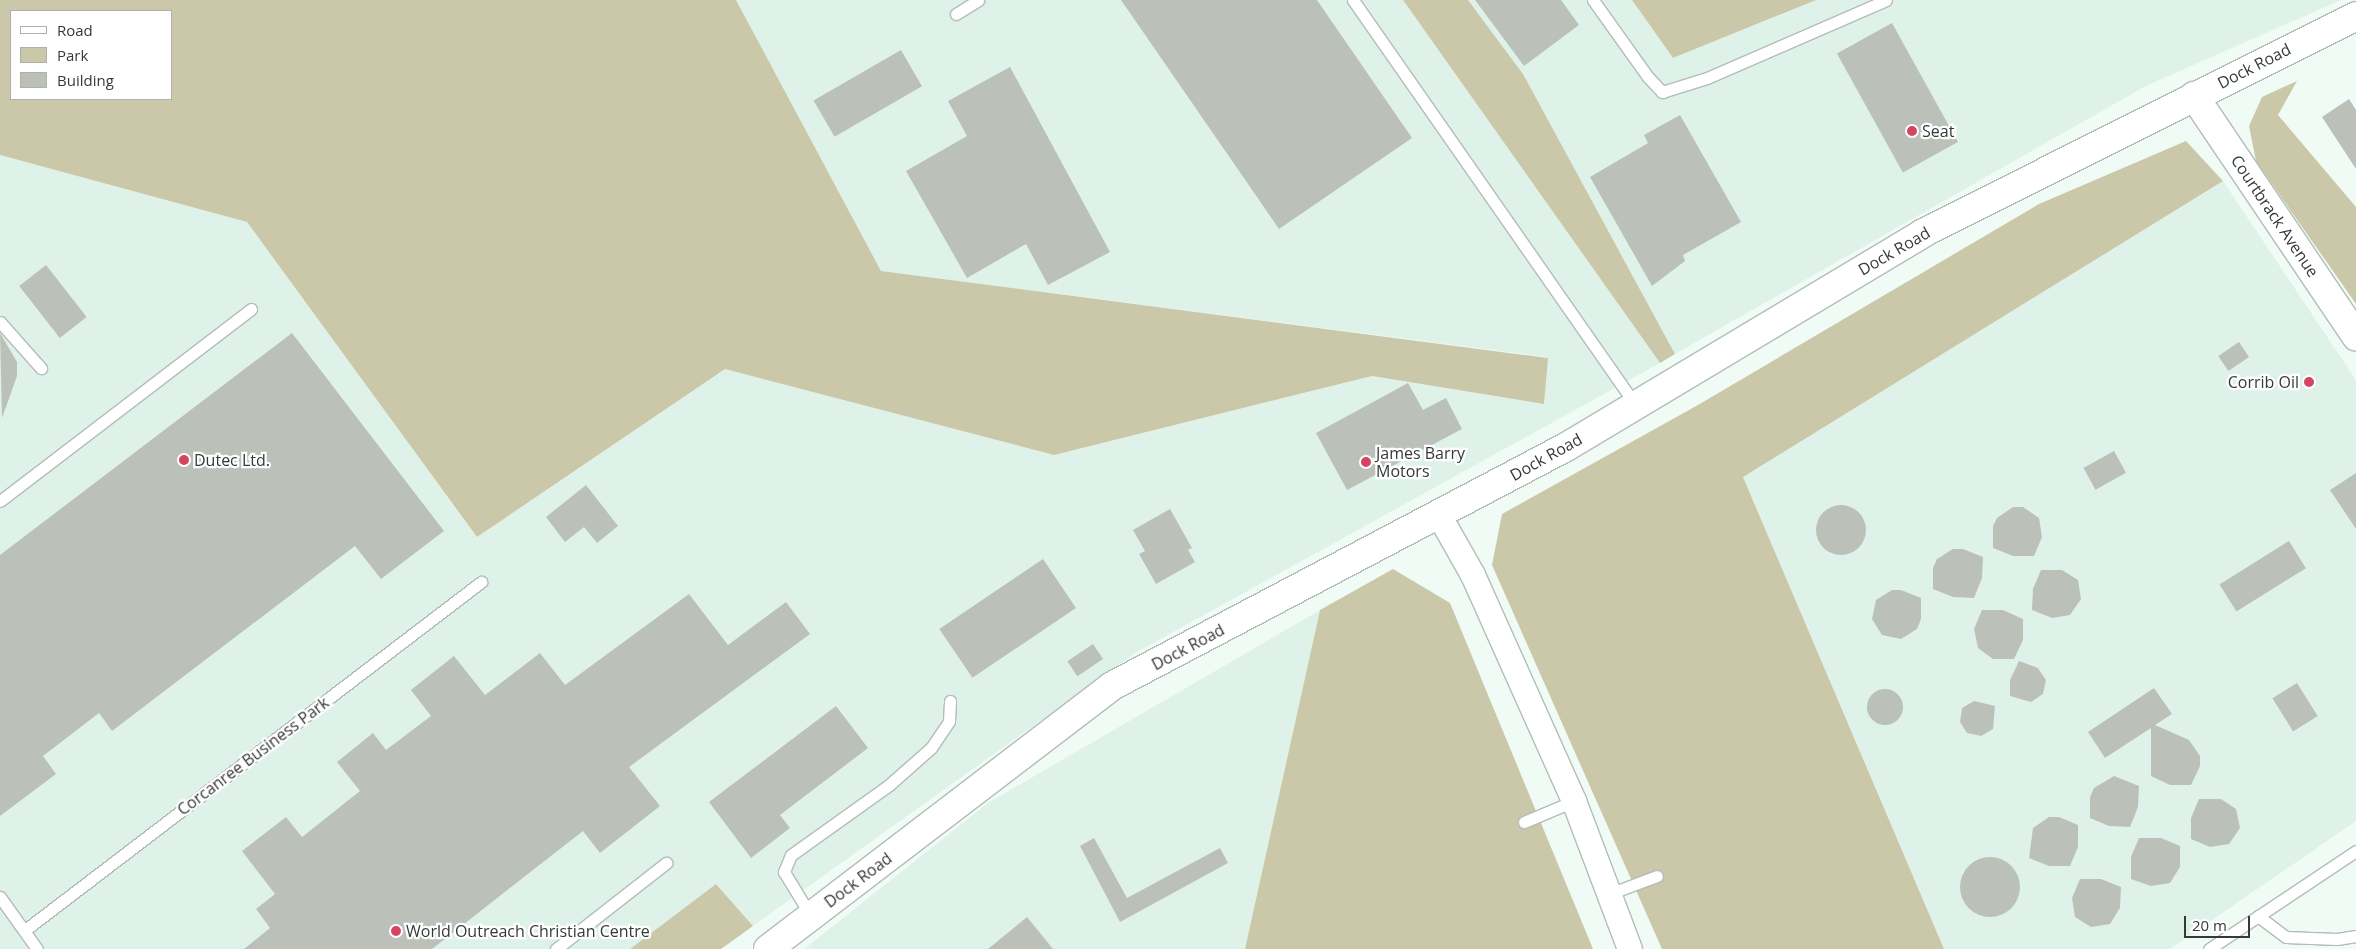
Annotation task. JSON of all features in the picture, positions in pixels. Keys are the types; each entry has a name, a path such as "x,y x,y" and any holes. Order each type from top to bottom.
{"main road":[{"name":"Dock Road","path":"768,949 1112,686 1566,447 1923,233 2356,16"},
{"name":"Courtbrack Avenue","path":"2194,96 2356,336"}],"street":[{"path":"1439,515 1473,575 1574,801 1630,949"}],"lane":[{"path":"956,14 978,0"},
{"path":"1353,0 1636,405"},
{"path":"1593,0 1648,77 1662,92 1707,78 1886,0"},
{"path":"0,501 251,309"},
{"path":"0,322 40,368"},
{"name":"Corcanree Business Park","path":"25,930 481,582"},
{"path":"810,916 784,872 791,855 889,784 931,748 949,721 950,701"},
{"path":"1524,822 1574,801"},
{"path":"2209,949 2356,851"},
{"path":"556,949 666,864"},
{"path":"1609,894 1657,876"},
{"path":"0,897 37,949"},
{"path":"2258,916 2286,937 2337,939 2356,936"}],"shaded area":[{"path":"736,0 1403,0 1660,363 1137,652 753,926 716,884 630,949 0,949 0,155 247,222 477,537 725,369 1054,455 1372,376 1544,404 1547,357 881,271"},
{"path":"1468,0 1632,0 1673,58 1816,0 2341,0 2146,86 1675,354 1523,74"},
{"path":"2223,181 2356,380 2356,821 2170,949 1944,949 1743,477"},
{"path":"1320,610 1245,949 804,949 988,803"}],"green space":[{"path":"0,0 736,0 881,271 1548,358 1544,404 1372,376 1054,455 725,369 477,537 247,222 0,155"},
{"path":"1403,0 1468,0 1523,74 1675,354 1660,363"},
{"path":"1632,0 1816,0 1673,58"},
{"path":"2297,81 2278,115 2356,207 2356,304 2256,161 2249,126 2262,97"},
{"path":"2186,141 2223,181 1743,477 1944,949 1662,949 1492,565 1502,514 1698,405 2039,204"},
{"path":"1393,569 1450,603 1593,949 1245,949 1320,610"},
{"path":"716,884 753,926 721,949 630,949"}],"building":[{"path":"1121,0 1317,0 1412,138 1279,229"},
{"path":"1475,0 1561,0 1579,25 1524,66"},
{"path":"1892,23 1958,142 1903,172 1837,54"},
{"path":"901,50 922,86 835,137 814,100"},
{"path":"1010,67 1110,252 1048,285 1026,244 967,278 906,171 967,136 948,101"},
{"path":"2349,99 2356,110 2356,169 2322,117"},
{"path":"1680,115 1741,222 1683,255 1685,261 1652,286 1590,177 1648,143 1644,135"},
{"path":"46,265 87,317 60,338 19,286"},
{"path":"0,333 17,362 17,376 2,418"},
{"path":"292,333 444,531 381,579 355,546 112,731 99,713 43,756 56,774 0,816 0,555"},
{"path":"2239,342 2249,357 2228,371 2218,356"},
{"name":"James Barry Motors","path":"1408,383 1423,410 1446,398 1462,429 1347,490 1316,433"},
{"path":"2114,451 2126,473 2096,490 2083,468"},
{"path":"2356,473 2356,529 2330,490"},
{"path":"586,485 618,526 597,543 584,527 565,542 546,517"},
{"path":"1841,505 1850,507 1861,516 1866,530 1864,539 1855,550 1841,555 1832,553 1821,544 1816,530 1818,521 1827,510"},
{"path":"2013,507 2023,507 2039,518 2042,537 2034,556 2013,556 1993,548 1993,526 1997,518"},
{"path":"1170,509 1192,548 1188,550 1195,562 1156,584 1139,554 1145,551 1133,530"},
{"path":"2289,541 2306,568 2236,612 2219,584"},
{"path":"1953,549 1963,549 1983,557 1982,578 1974,598 1953,597 1933,589 1933,568 1937,559"},
{"path":"1043,559 1076,608 972,678 939,629"},
{"path":"2041,570 2062,570 2078,580 2081,599 2070,615 2052,618 2032,610 2033,589"},
{"path":"1892,590 1901,590 1921,598 1921,619 1917,629 1901,639 1882,635 1872,619 1876,600"},
{"path":"689,594 728,645 786,602 810,634 629,767 660,806 600,853 583,831 432,949 244,949 270,928 256,909 275,894 242,851 286,817 302,837 360,791 337,762 373,733 386,750 431,716 411,690 454,656 485,695 540,653 565,685"},
{"path":"1982,610 2003,610 2023,619 2023,640 2014,659 1993,659 1978,648 1974,629"},
{"path":"1093,644 1103,659 1077,676 1067,661"},
{"path":"2019,661 2038,668 2046,680 2043,694 2031,702 2010,696 2010,680"},
{"path":"2297,683 2318,716 2293,731 2272,698"},
{"path":"2154,688 2172,714 2155,725 2189,740 2200,756 2200,766 2191,785 2170,785 2151,776 2151,728 2105,758 2088,732"},
{"path":"1885,689 1897,695 1903,707 1897,719 1885,725 1873,719 1867,707 1873,695"},
{"path":"1974,701 1995,706 1993,729 1981,736 1967,733 1960,722 1962,708"},
{"path":"836,706 868,748 780,815 790,828 751,858 709,802"},
{"path":"2114,776 2139,786 2138,807 2130,827 2109,826 2090,818 2090,797 2094,788"},
{"path":"2199,799 2221,799 2236,809 2240,828 2229,844 2210,847 2191,839 2191,818"},
{"path":"2049,817 2059,817 2078,825 2078,847 2070,866 2049,866 2029,858 2033,828"},
{"path":"1094,838 1127,898 1220,848 1228,863 1120,922 1080,846"},
{"path":"2139,838 2161,838 2180,846 2180,867 2170,883 2151,886 2131,879 2131,857"},
{"path":"1990,857 2006,862 2011,866 2015,871 2020,887 2015,903 2011,908 2006,912 1990,917 1974,912 1969,908 1965,903 1960,887 1965,871 1969,866 1974,862"},
{"path":"2080,879 2101,879 2121,887 2120,908 2110,924 2091,927 2075,917 2072,898"},
{"path":"1027,917 1053,949 988,949"}],"place":[{"name":"Seat","path":"1912,131"},
{"name":"Corrib Oil","path":"2309,382"},
{"name":"Dutec Ltd.","path":"184,460"},
{"name":"James Barry Motors","path":"1366,462"},
{"name":"World Outreach Christian Centre","path":"396,931"}]}
